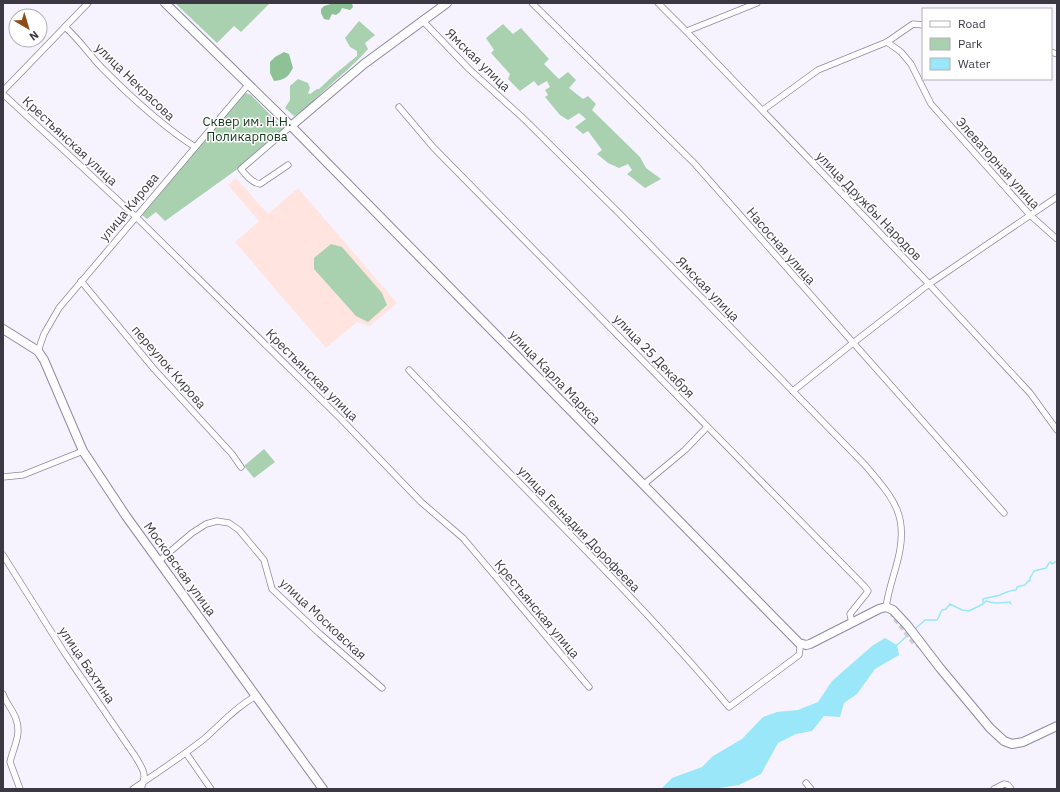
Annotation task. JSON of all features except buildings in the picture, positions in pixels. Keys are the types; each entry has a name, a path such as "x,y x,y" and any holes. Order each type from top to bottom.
{"street":[{"path":"3,93 88,3"},
{"name":"улица Карла Маркса","path":"165,3 291,126 798,643"},
{"path":"288,164 260,184 252,181 240,169 364,64 447,3"},
{"name":"Насосная улица","path":"532,3 694,163 1004,513"},
{"name":"улица Дружбы Народов","path":"658,3 687,31 929,284 1030,393 1057,430"},
{"path":"687,31 757,3"},
{"name":"Ямская улица","path":"422,20 469,69 523,118 620,213 865,465 882,485 896,507 902,528 901,548 889,591 890,608"},
{"path":"763,110 818,70 887,42 913,24 922,25"},
{"name":"улица Некрасова","path":"65,27 104,70 166,127 195,147"},
{"name":"Элеваторная улица","path":"887,42 901,52 911,64 931,104 1030,215 1057,239"},
{"name":"улица Кирова","path":"38,351 44,334 59,308 248,85"},
{"name":"Крестьянская улица","path":"3,93 136,216 341,419 421,502 463,538 589,687"},
{"name":"улица 25 Декабря","path":"399,108 433,147 867,589 868,591 866,594 850,614 852,623"},
{"path":"793,391 929,284 1057,197"},
{"name":"переулок Кирова","path":"81,281 154,369 232,454 241,467"},
{"path":"3,329 38,351"},
{"name":"Московская улица","path":"38,351 44,360 83,451 126,516 323,789"},
{"name":"улица Геннадия Дорофеева","path":"409,370 599,564 701,674 729,707 799,655 800,648 798,643"},
{"path":"644,485 685,450 707,427"},
{"path":"3,477 24,475 83,451"},
{"name":"улица Московская","path":"159,561 192,533 206,524 217,521 229,523 239,530 264,560 272,587 276,593 382,688"},
{"name":"улица Бахтина","path":"3,555 64,652 135,756 145,773 142,789"},
{"path":"798,643 802,645 810,644 873,611 890,608 907,624 940,668 990,728 1004,741 1015,744 1023,742 1057,726"},
{"path":"3,694 16,719 18,728 16,744 10,762 20,789"},
{"path":"133,789 186,753 246,702 256,696"},
{"path":"186,753 211,789"},
{"path":"806,783 811,789"},
{"path":"994,789 1004,784 1008,785 1011,789"}],"shaded area":[{"path":"236,178 268,214 298,188 397,303 370,326 357,322 326,348 235,242 259,221 228,185"}],"green space":[{"path":"175,3 270,3 241,32 234,26 217,43"},
{"path":"334,3 352,3 353,7 350,10 342,8 336,15 332,14 329,20 324,19 321,9 324,6"},
{"path":"359,21 375,35 365,43 368,49 353,65 306,108 294,116 285,108 290,100 290,86 298,79 308,83 310,88 308,93 310,94 319,89 357,56 357,51 350,47 345,38"},
{"path":"503,24 513,34 521,28 549,59 544,64 559,79 568,72 576,80 569,88 583,99 588,96 596,104 592,110 640,157 646,168 661,179 645,188 627,174 632,170 628,164 619,168 608,163 597,154 602,150 588,131 583,134 575,127 586,119 579,113 568,120 560,115 545,97 548,95 545,90 550,87 547,81 538,86 534,81 520,91 508,79 510,74 491,53 494,50 486,38"},
{"path":"284,52 289,54 293,68 286,78 274,81 270,73 270,62"},
{"name":"Сквер им. Н.Н. Поликарпова","path":"246,93 251,95 284,129 239,168 165,221 156,212 147,219 142,215 242,96"},
{"path":"331,244 342,247 382,293 387,305 368,322 356,316 314,269 314,258"},
{"path":"264,449 275,462 254,478 244,466"}],"water":[{"path":"885,638 897,645 899,655 875,669 857,694 844,703 840,717 824,716 812,731 796,734 778,743 761,774 739,785 718,789 661,789 672,778 702,767 713,756 742,739 763,717 777,712 798,710 818,702 832,681 872,646"}],"waterway":[{"path":"914,630 925,620 937,620 942,610 946,609 950,604 962,610 969,611 983,604 983,599 1016,590 1017,587 1025,585 1028,581 1030,581 1034,571 1046,568 1049,563 1051,562 1052,564 1057,561"},
{"path":"984,603 986,601 995,603 1010,602 1011,604"},
{"path":"897,645 909,634"}],"tunnel":[{"path":"891,611 915,644 923,646"}]}
